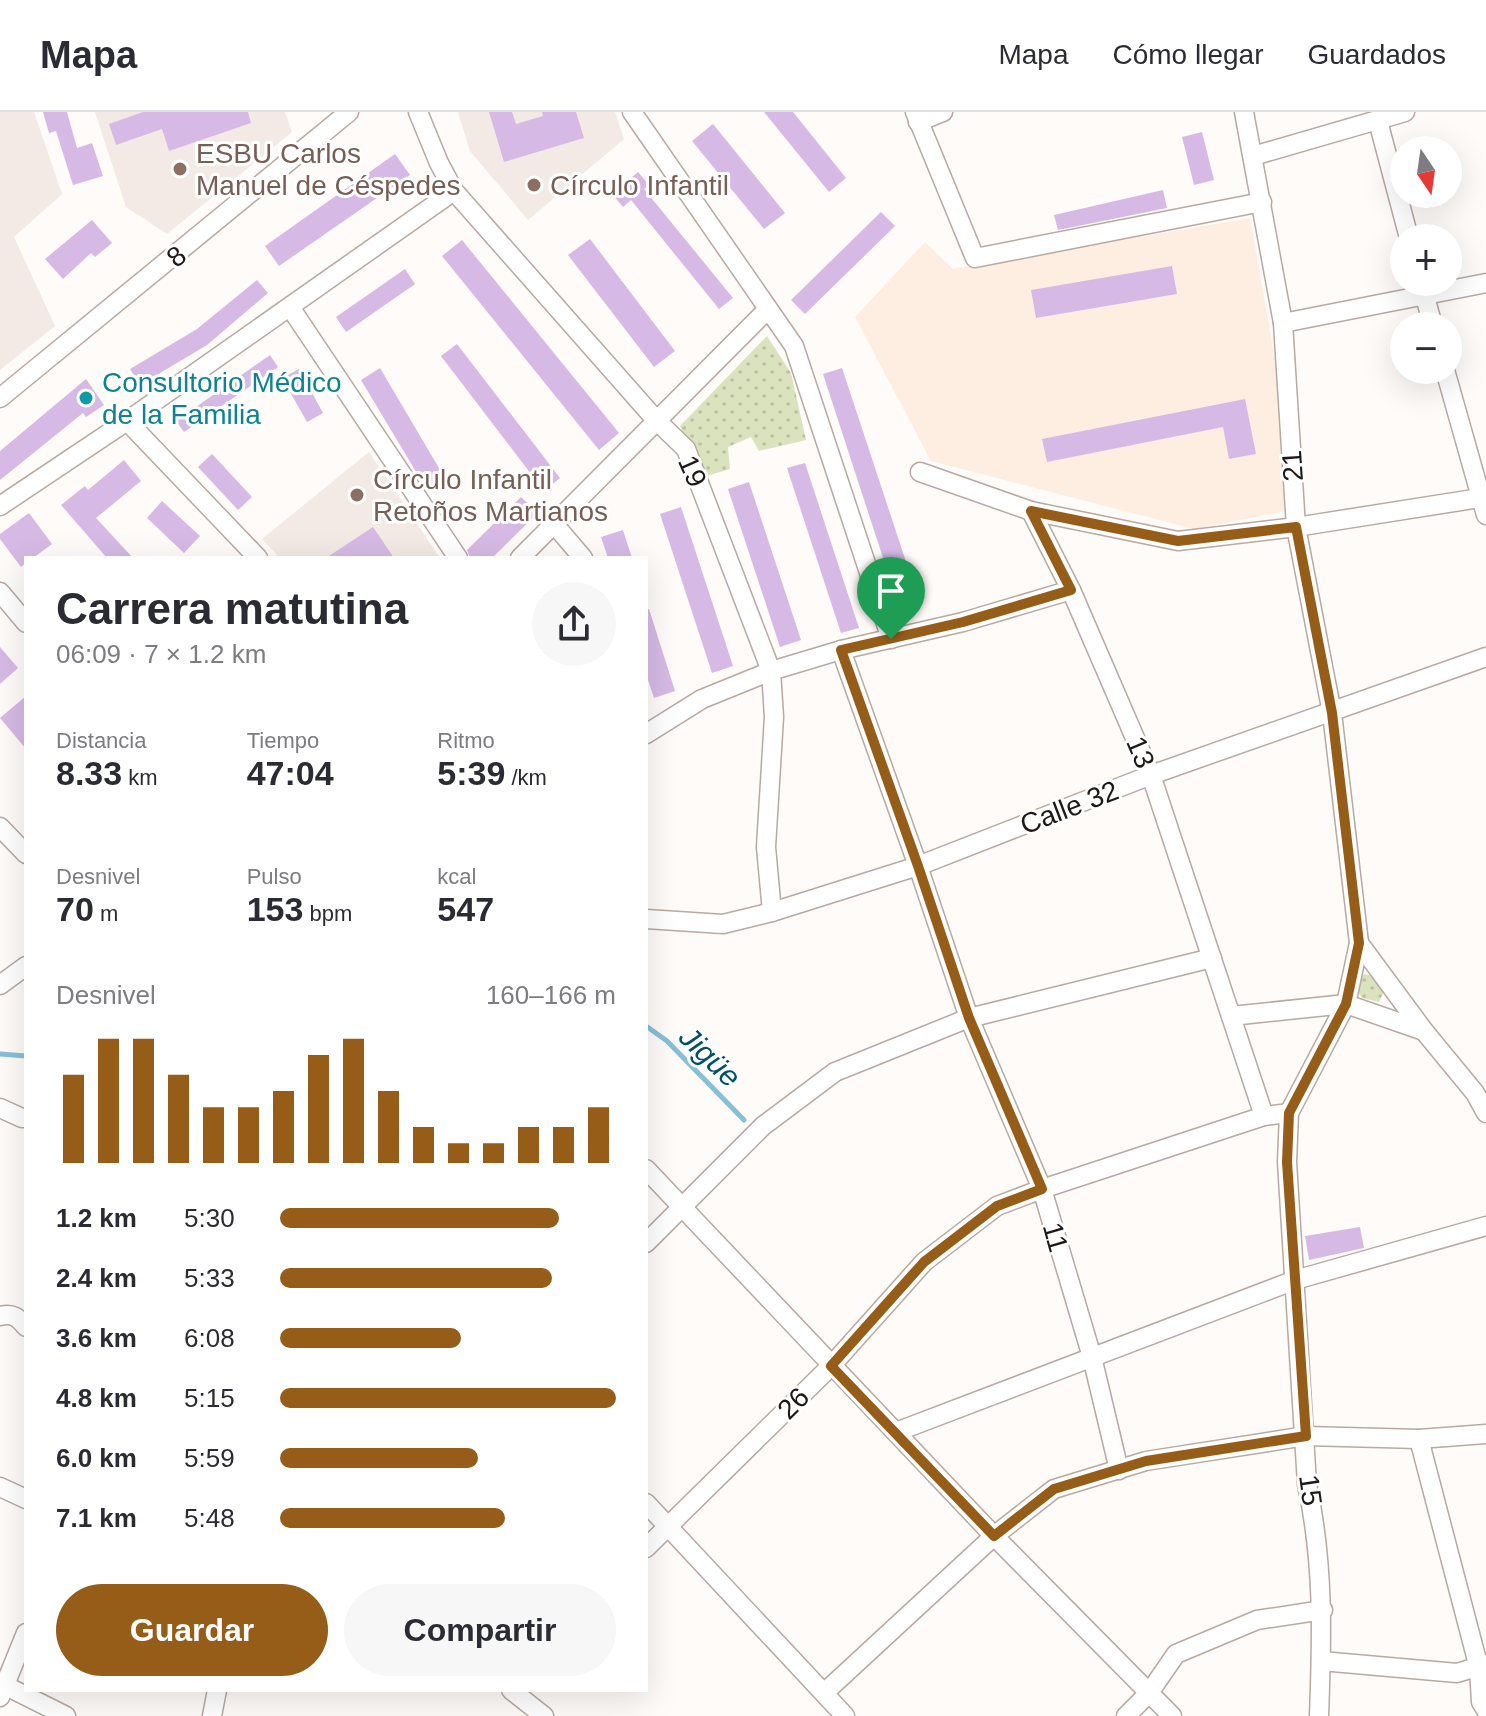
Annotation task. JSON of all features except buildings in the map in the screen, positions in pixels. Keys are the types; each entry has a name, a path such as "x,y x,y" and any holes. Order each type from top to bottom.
{"street":[{"name":"8","path":"0,398 349,112"},
{"name":"19","path":"418,112 454,191 656,420 686,449 771,671 774,717 766,847 772,912"},
{"path":"632,112 794,346 891,639"},
{"path":"943,112 916,117 975,258 1262,202"},
{"name":"21","path":"1244,112 1283,323 1296,527 1332,713 1359,943 1424,1031 1481,1091 1486,1113"},
{"path":"1253,156 1405,112"},
{"path":"1378,121 1405,224"},
{"path":"0,506 127,421 454,191"},
{"path":"1462,285 1486,283"},
{"path":"1283,323 1393,296"},
{"path":"290,307 457,556"},
{"path":"522,556 768,309"},
{"path":"920,472 1031,511 1178,541 1485,503 1449,384"},
{"path":"127,421 256,556"},
{"name":"13","path":"1031,511 1071,590 1151,775 1264,1116"},
{"path":"554,524 581,556"},
{"path":"648,732 702,699 771,671 841,650 963,622 1071,590"},
{"path":"0,592 24,621"},
{"name":"11","path":"841,650 969,1018 1042,1189 1092,1357 1119,1470"},
{"name":"Calle 32","path":"648,919 723,924 772,912 918,866 1151,775 1486,657"},
{"path":"0,827 24,852"},
{"name":"15","path":"1319,1716 1323,1610 1317,1530 1307,1484 1287,1162 1289,1113 1346,1004 1359,943"},
{"path":"648,1241 763,1126 835,1072 969,1018 1212,958"},
{"path":"0,985 24,967"},
{"path":"1231,1016 1346,1004 1424,1031"},
{"path":"0,1108 24,1121"},
{"name":"26","path":"648,1546 831,1366 924,1262 997,1206 1264,1116 1289,1113"},
{"path":"648,1171 994,1536 1172,1716"},
{"path":"896,1432 1295,1280 1486,1226"},
{"path":"0,1316 8,1314 18,1317 24,1324"},
{"path":"824,1693 994,1536 1054,1489 1146,1461 1306,1436 1419,1439 1486,1434"},
{"path":"1419,1439 1482,1666 1481,1709"},
{"path":"0,1487 24,1498"},
{"path":"648,1505 845,1716"},
{"path":"1126,1716 1149,1693 1176,1654 1257,1620 1323,1610"},
{"path":"24,1638 2,1691 66,1716"},
{"path":"1321,1661 1457,1673 1482,1666"},
{"path":"212,1716 217,1692"},
{"path":"514,1692 544,1716"}],"shaded area":[{"path":"0,112 34,112 62,194 14,237 55,326 0,370"},
{"name":"ESBU Carlos Manuel de Céspedes","path":"95,112 285,112 292,132 167,234 126,207"},
{"name":"Círculo Infantil","path":"458,112 615,112 624,139 528,220 470,151"},
{"path":"1250,218 1301,508 1194,529 931,461 855,317 925,242 953,269"},
{"name":"Círculo Infantil Retoños Martianos","path":"369,452 439,556 278,556 262,539"}],"green space":[{"path":"767,336 791,373 806,440 759,451 751,437 728,447 730,469 703,477 680,426"},
{"path":"1364,974 1380,978 1385,989 1379,1002 1362,998 1355,988"}],"waterway":[{"name":"Jigüe","path":"648,1027 667,1041 744,1120"},
{"name":"Jigüe","path":"0,1054 24,1056"}],"place":[{"name":"ESBU Carlos Manuel de Céspedes","path":"180,169"},
{"name":"Círculo Infantil","path":"534,185"},
{"name":"Consultorio Médico de la Familia","path":"86,398"},
{"name":"Círculo Infantil Retoños Martianos","path":"357,495"}],"route":[{"path":"1031,511 1178,541 1296,527 1332,713 1359,943 1346,1004 1289,1113 1287,1162 1306,1436 1146,1461 1054,1489 994,1536 831,1366 924,1262 997,1206 1042,1189 969,1018 841,650 891,639 963,622 1071,590 1031,511"}]}
